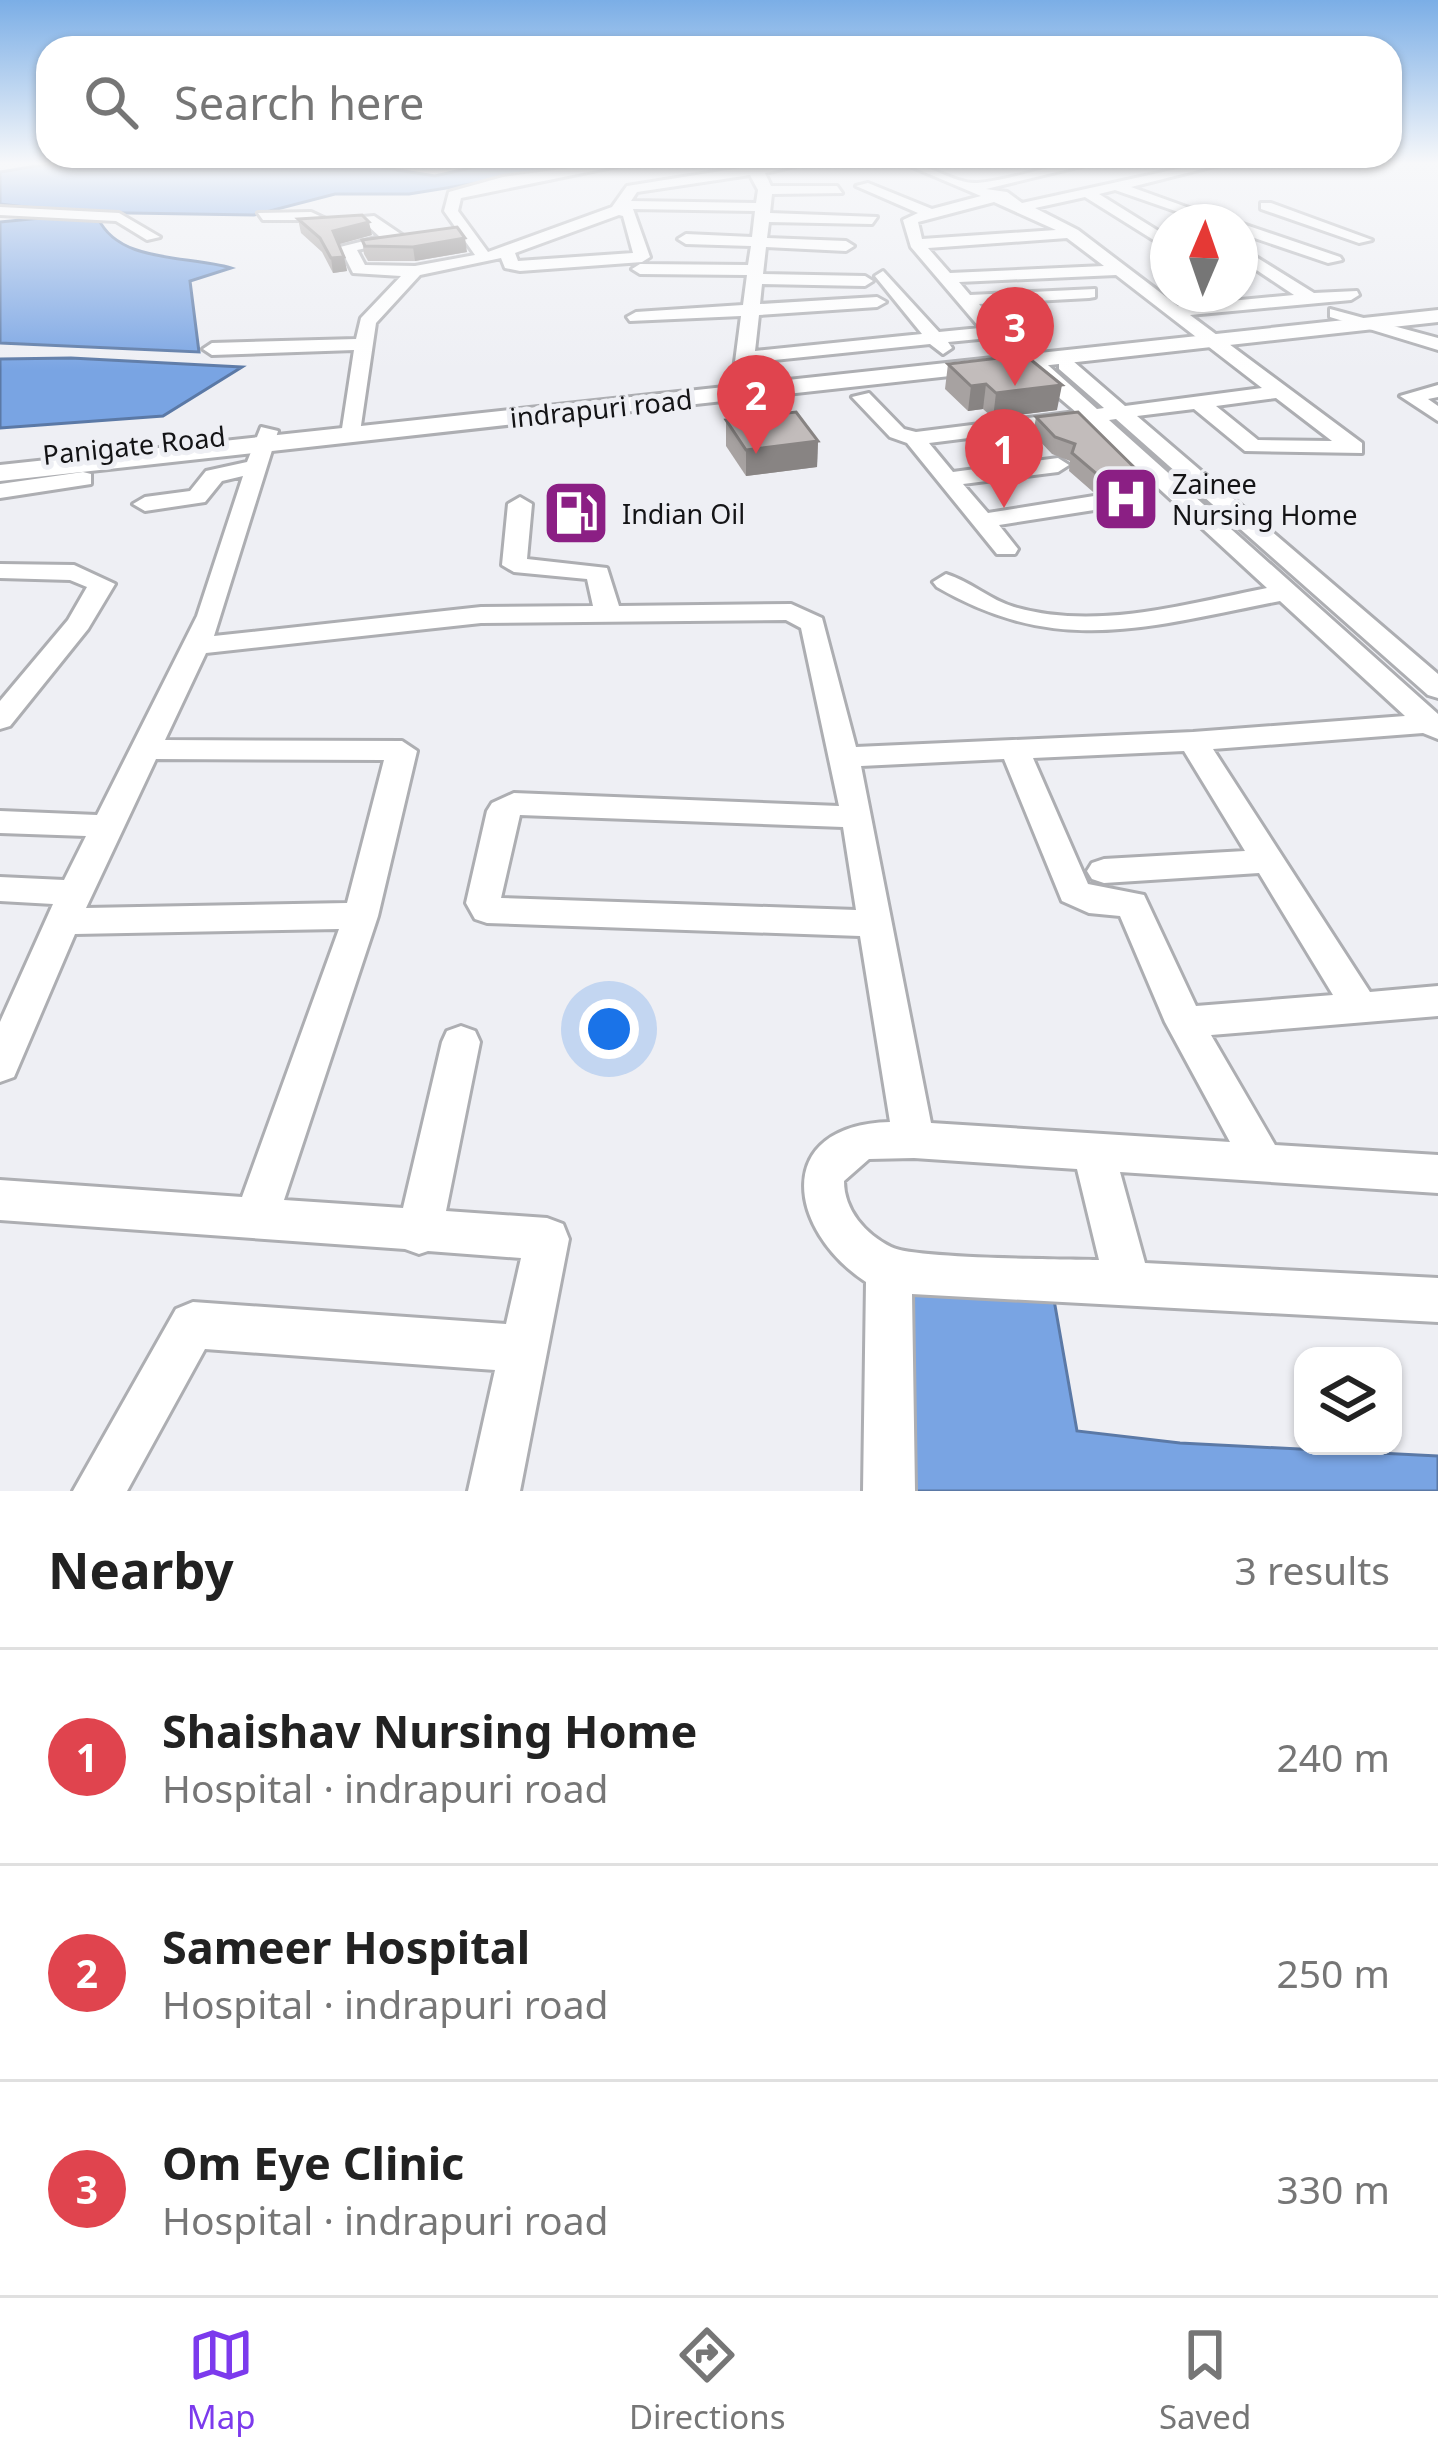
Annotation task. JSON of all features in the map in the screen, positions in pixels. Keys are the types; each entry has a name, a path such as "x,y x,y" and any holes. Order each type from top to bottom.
{"main road":[{"name":"indrapuri road","path":"1208,332 1343,304 1438,302"},
{"name":"indrapuri road","path":"745,375 1022,347 1438,316"},
{"name":"indrapuri road","path":"264,447 352,428 941,345 1022,347"},
{"name":"Panigate Road","path":"0,459 264,447"},
{"name":"Panigate Road","path":"0,473 264,447"}],"street":[{"path":"145,233 152,237"},
{"path":"398,233 410,238 423,269"},
{"path":"457,233 485,258"},
{"path":"410,238 348,248 359,270 423,269 507,252 555,233"},
{"path":"507,252 511,265 520,266 642,257 635,233"},
{"path":"686,239 708,233"},
{"path":"745,375 760,233"},
{"path":"818,233 849,241"},
{"path":"913,233 916,244 966,300 1434,726"},
{"path":"982,233 987,240"},
{"path":"1034,233 1037,236"},
{"path":"916,244 1073,233 1150,290"},
{"path":"1258,234 1272,233"},
{"path":"1343,233 1364,240"},
{"path":"1263,234 1334,260"},
{"path":"934,262 1150,241"},
{"path":"1258,264 1313,300"},
{"path":"352,428 372,314 423,269"},
{"path":"640,269 874,279 941,345"},
{"path":"948,278 1123,270"},
{"path":"966,300 1089,293"},
{"path":"1258,305 1313,300 1343,304 1371,322 1438,344"},
{"path":"637,309 877,302"},
{"path":"1180,312 1354,449 1253,446 1196,400"},
{"path":"212,349 364,344"},
{"path":"1022,347 1118,410 1425,664 1438,689"},
{"path":"862,397 897,433 914,439 1285,391"},
{"path":"1438,391 1410,396 1438,415"},
{"path":"914,439 1006,549"},
{"path":"146,504 197,497 214,476 264,447"},
{"path":"0,1066 70,907 196,646 264,447"},
{"path":"948,479 1058,465"},
{"path":"0,491 83,479"},
{"path":"982,521 1094,503"},
{"path":"520,504 514,565 598,573 609,616"},
{"path":"0,571 74,573 102,584 79,623 0,720"},
{"path":"946,582 1000,611 1053,623 1129,620 1285,592"},
{"path":"196,646 481,615 754,610 804,616 813,624 845,757 914,1140"},
{"path":"845,757 1434,726"},
{"path":"1193,741 1359,1006"},
{"path":"148,749 402,751 361,916 255,1221"},
{"path":"1015,750 1074,892 1089,901 1132,904 1184,1022 1262,1163"},
{"path":"856,817 514,804 503,811 483,907 874,924"},
{"path":"0,822 111,826"},
{"path":"1104,871 1269,861"},
{"path":"0,889 70,907 361,916"},
{"path":"1184,1022 1438,1001"},
{"path":"419,1234 461,1042"},
{"path":"1438,1174 914,1140 860,1141 823,1173 827,1213 844,1240 889,1271 1438,1300"},
{"path":"1094,1151 1127,1280"},
{"path":"0,1200 419,1234 547,1239 494,1491"},
{"path":"889,1271 889,1491"},
{"path":"99,1491 193,1325 524,1349"}],"water":[{"path":"0,233 108,233 138,251 231,268 190,281 199,352 0,343"},
{"path":"0,359 242,367 163,416 0,428"},
{"path":"1050,1277 1077,1431 1294,1449 1294,1455 1438,1456 1438,1491 897,1491 889,1296"}],"building":[{"path":"314,233 334,233 344,257 331,258"},
{"path":"416,233 461,233 465,238 413,247 365,246 362,240"},
{"path":"1025,355 1062,385 996,393 986,384 971,386 948,364"},
{"path":"796,412 818,441 746,450 726,420"},
{"path":"1078,412 1150,483 1112,487 1072,453 1075,444 1055,437 1036,417"}],"place":[{"name":"Om Eye Clinic","path":"1015,386"},
{"name":"Sameer Hospital","path":"756,454"},
{"name":"Zainee Nursing Home","path":"1126,499"},
{"name":"Shaishav Nursing Home","path":"1004,508"},
{"name":"Indian Oil","path":"576,513"}]}
